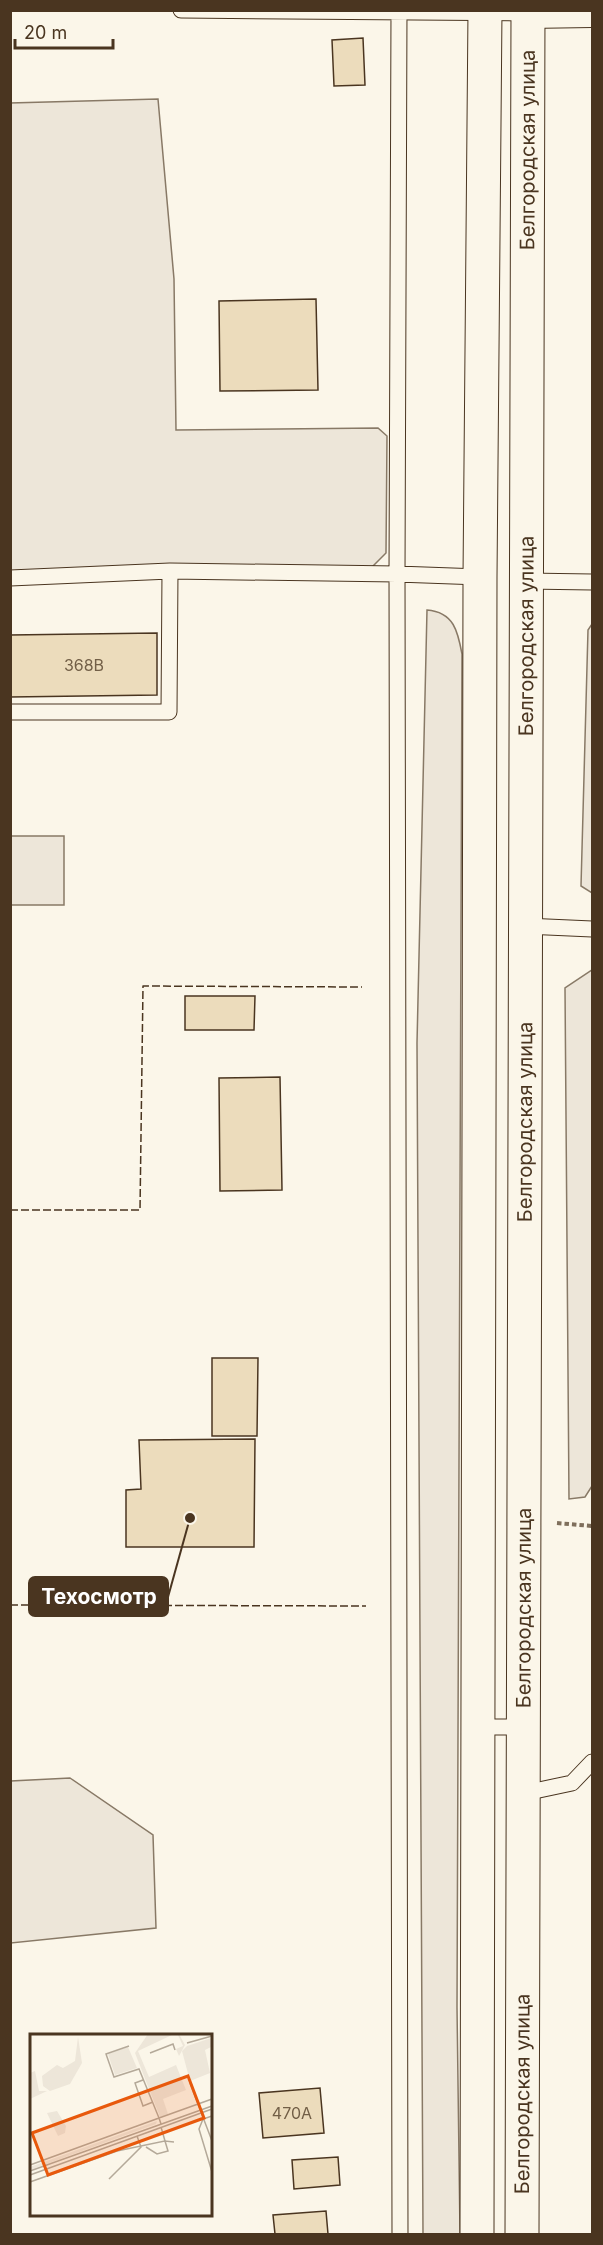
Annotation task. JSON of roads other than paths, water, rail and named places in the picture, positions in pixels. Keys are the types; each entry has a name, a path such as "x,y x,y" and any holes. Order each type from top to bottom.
{"main road":[{"path":"477,2235 480,577 485,12"},
{"name":"Белгородская улица","path":"522,2235 525,1793 523,1727 528,12"}],"street":[{"path":"528,12 592,12"}],"lane":[{"path":"181,10 528,12"},
{"path":"399,12 397,574 400,2235"},
{"path":"10,578 170,571 480,577"},
{"path":"10,712 169,712 170,571"},
{"path":"526,581 592,582"},
{"path":"525,926 592,929"},
{"path":"477,1727 523,1727"},
{"path":"525,1793 572,1783 592,1762"}],"place":[{"name":"Техосмотр","path":"190,1518"}]}
